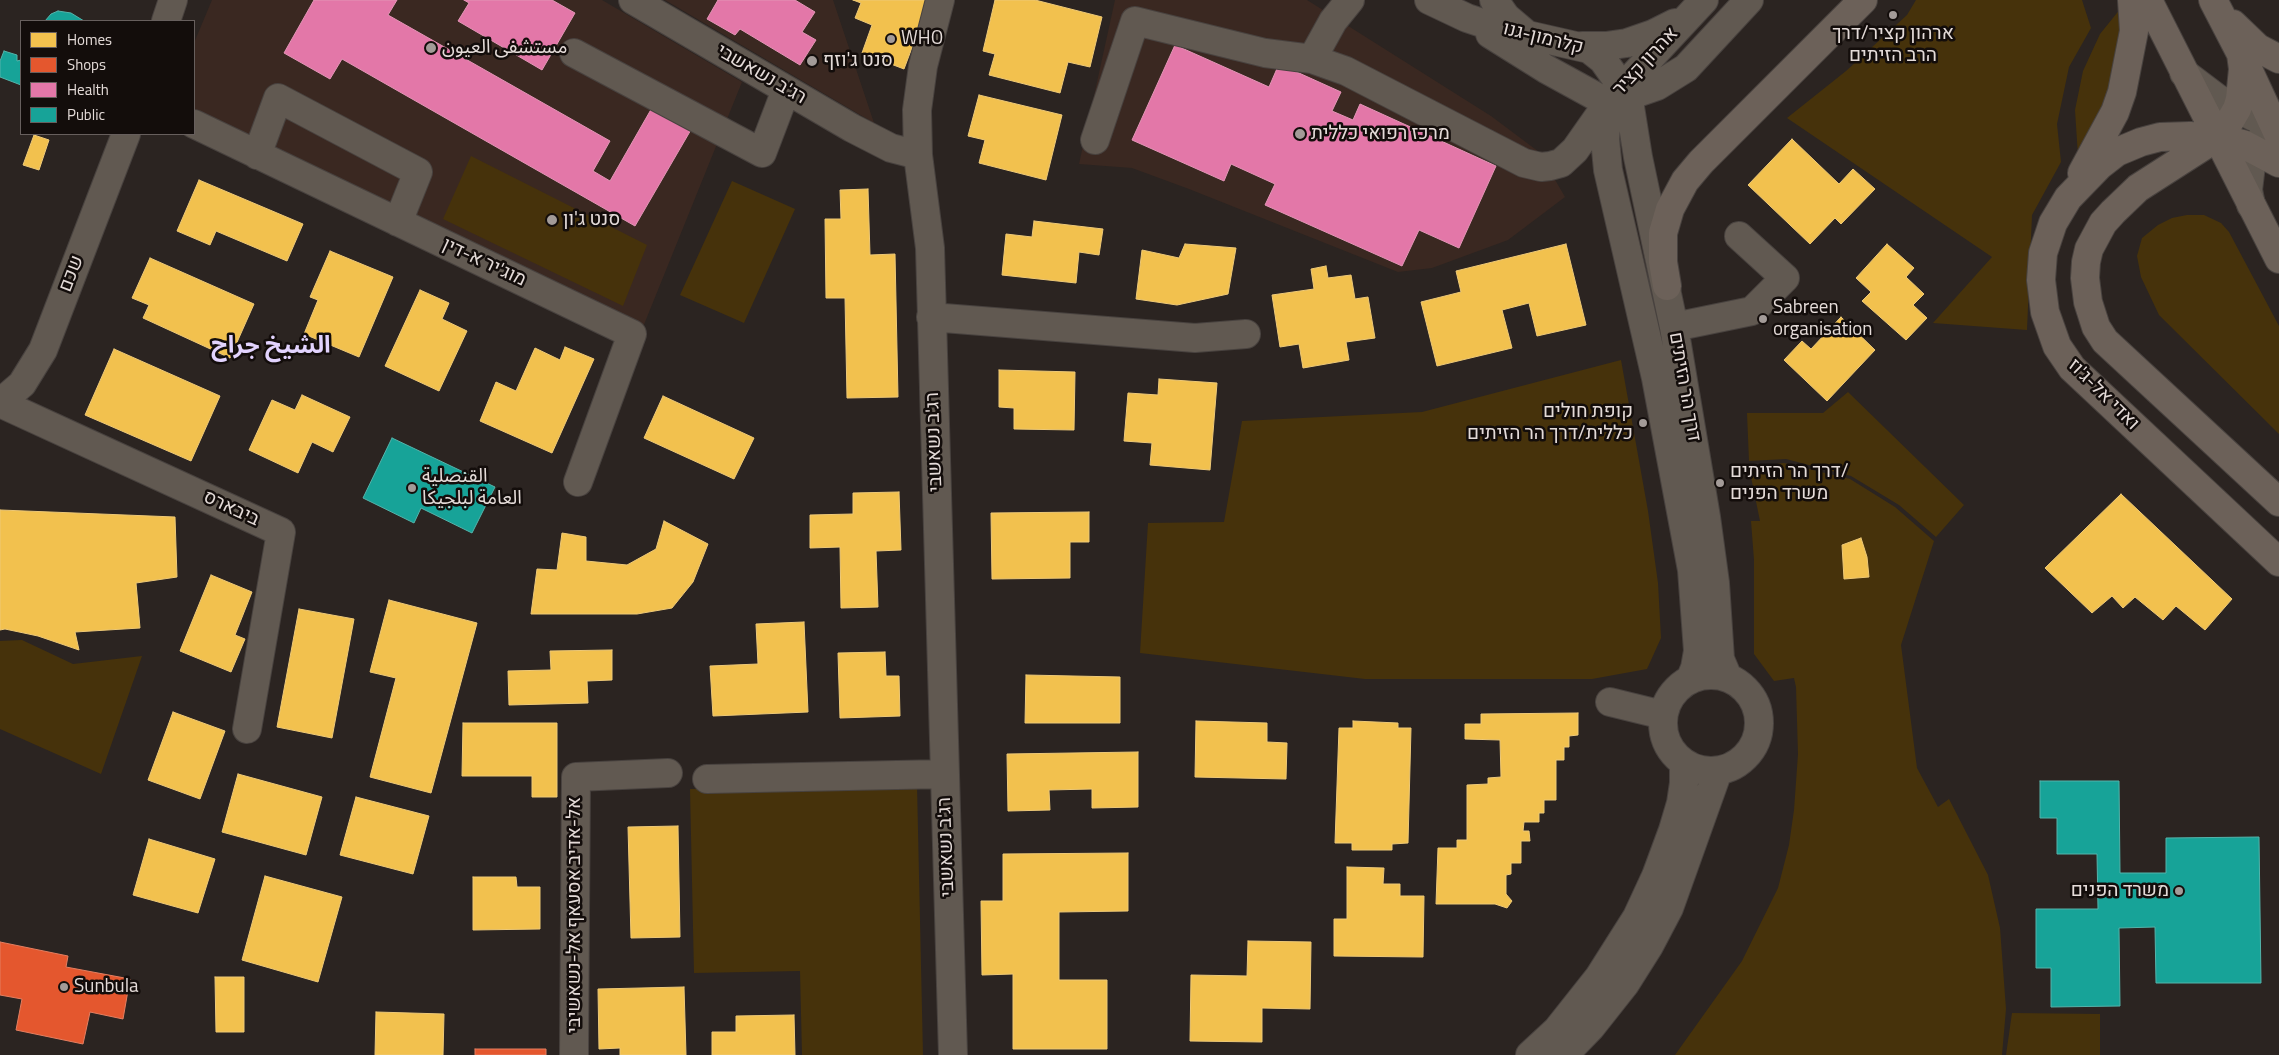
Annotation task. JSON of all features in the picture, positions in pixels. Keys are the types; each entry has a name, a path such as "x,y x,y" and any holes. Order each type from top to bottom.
{"main road":[{"path":"1667,286 1663,262 1663,233 1670,209 1682,185 1701,162 1863,0"},
{"path":"2068,198 2107,129 2122,92 2134,31 2132,0"},
{"path":"2148,0 2216,138 2279,259"},
{"path":"2214,2 2278,126"},
{"path":"2214,2 2247,39 2258,48 2279,59"},
{"path":"2241,54 2242,83 2237,109 2216,138 2138,188 2103,223 2095,237 2086,262 2084,278 2088,302 2096,326 2106,341 2279,502"},
{"name":"ואדי אל-ג'וז","path":"2279,163 2255,149 2232,140 2216,138 2179,136 2141,142 2117,152 2099,166 2068,198 2053,224 2043,253 2042,280 2045,312 2058,346 2072,368 2279,562"}],"street":[{"path":"159,20 161,0"},
{"path":"166,20 173,0"},
{"name":"רג'ב נשאשבי","path":"633,0 875,140 891,148 918,155 930,248 953,1055"},
{"path":"918,155 917,110 923,66 940,0"},
{"path":"1312,59 1333,22 1350,0"},
{"name":"קלרמון-גנו","path":"1429,0 1467,18 1546,69 1619,96"},
{"path":"1494,0 1506,16 1527,35"},
{"name":"אהרון קציר","path":"1619,96 1657,86 1686,68 1749,0"},
{"path":"1582,46 1614,46 1642,38 1682,19 1702,2"},
{"name":"אהרון קציר","path":"1619,96 1702,2"},
{"name":"קלרמון-גנו","path":"1467,18 1527,35 1582,46 1603,60 1619,96"},
{"path":"1095,140 1134,22 1265,53 1312,59 1346,70 1512,157 1541,167 1554,166 1569,157 1619,96"},
{"path":"574,53 762,153 786,90"},
{"path":"2184,73 2206,91 2237,109 2278,126"},
{"name":"דרך הר הזיתים","path":"1619,96 1667,286 1706,517 1715,583 1720,659 1728,678"},
{"name":"דרך הר הזיתים","path":"1619,96 1605,139 1608,170 1665,419 1692,570 1698,651 1695,668 1690,680"},
{"path":"257,155 278,98 418,172 398,222"},
{"name":"מוג'יר א-דין","path":"195,124 632,334 578,482"},
{"path":"2251,205 2248,190 2255,149 2266,131 2278,126"},
{"name":"שכם","path":"0,403 22,384 43,350 126,135"},
{"path":"1674,327 1752,311 1785,278 1739,236"},
{"path":"932,317 1195,338 1246,334"},
{"name":"ביבארס","path":"0,403 280,532 247,729"},
{"path":"1715,675 1728,678 1739,684 1755,704 1759,717 1759,730 1755,743 1739,763 1718,771 1700,770 1684,763 1674,754 1666,742 1663,729 1663,714 1668,700 1677,688 1690,680 1715,675"},
{"path":"1610,702 1663,714"},
{"path":"1530,1055 1557,1030 1599,977 1637,917 1656,876 1673,830 1681,803 1684,763"},
{"path":"1564,1055 1591,1027 1625,984 1649,946 1669,908 1718,771"},
{"name":"אל-אדיב אסעאף אל-נשאשיבי","path":"574,1055 576,776 668,772"},
{"path":"707,779 944,774"}],"shaded area":[{"name":"סנט ג'ון","path":"212,0 602,0 742,82 643,327 195,113 195,41"},
{"name":"סנט ג'וזף","path":"665,0 833,0 874,123"},
{"name":"מרכז רפואי כללית","path":"1115,0 1307,0 1491,116 1539,152 1565,197 1508,240 1432,268 1398,272 1132,168 1079,164"},
{"path":"1916,0 2082,0 2091,28 2069,67 2057,124 2061,162 2032,215 2027,330 1933,323 1992,257 1787,118 1846,71 1907,15"},
{"path":"2125,3 2118,79 2078,156 2075,110 2083,71 2100,34"},
{"path":"471,156 647,245 623,306 443,219"},
{"path":"732,181 795,209 744,323 680,295"},
{"path":"2187,215 2204,215 2221,223 2229,232 2279,326 2279,434 2159,315 2141,277 2137,256 2142,238 2158,225 2172,218"},
{"path":"1621,360 1648,511 1658,583 1661,638 1647,669 1592,679 1365,679 1140,653 1148,523 1224,522 1242,421 1422,412"},
{"path":"1848,392 1964,505 1936,537 1899,505 1851,476 1786,459 1749,461 1747,413 1823,413"},
{"path":"1784,463 1850,479 1895,507 1934,541 1901,645 1917,768 1938,807 1949,799 1988,875 2000,928 2006,1009 2002,1055 1675,1055 1742,961 1778,888 1789,845 1794,810 1798,754 1796,687 1794,678 1774,681 1754,654 1754,560 1751,521 1760,521 1749,467"},
{"path":"22,640 73,664 142,656 101,774 0,729 0,641"},
{"path":"917,785 923,1055 802,1055 800,971 694,973 690,789"},
{"path":"2012,1013 2100,1014 2100,1055 2006,1055"}],"building: Homes":[{"name":"WHO","path":"853,0 930,0 904,69 862,53 872,25 855,18 861,3"},
{"path":"995,0 1035,0 1102,17 1090,67 1068,62 1060,93 989,75 995,54 983,51"},
{"path":"979,95 1062,115 1046,180 979,163 985,140 968,136"},
{"path":"34,135 49,140 39,170 23,165"},
{"path":"1792,139 1839,184 1853,169 1875,189 1841,224 1835,218 1810,244 1748,185"},
{"path":"199,180 303,224 287,261 216,231 210,245 177,231"},
{"path":"868,189 870,255 895,254 898,397 847,398 845,298 826,298 825,219 841,219 840,190"},
{"path":"1034,221 1103,229 1099,255 1079,252 1076,283 1002,275 1006,234 1032,237"},
{"path":"1185,244 1236,248 1228,294 1177,305 1136,299 1142,250 1179,258"},
{"path":"1566,244 1586,325 1537,336 1529,303 1502,310 1512,348 1437,366 1421,302 1461,292 1456,271"},
{"path":"1887,244 1914,268 1906,277 1924,294 1913,305 1927,318 1906,340 1862,301 1871,292 1856,278"},
{"path":"330,251 393,277 359,357 304,334 318,300 310,297"},
{"path":"150,258 254,304 230,358 143,318 149,305 132,298"},
{"path":"1326,266 1328,278 1351,275 1355,299 1368,297 1375,338 1346,342 1349,360 1303,368 1299,344 1280,347 1272,295 1314,289 1311,269"},
{"path":"420,290 449,303 442,319 467,331 439,391 385,366"},
{"path":"1841,317 1875,350 1827,401 1784,360 1802,341 1811,349"},
{"path":"565,347 594,359 552,453 480,421 496,382 516,391 535,348 560,360"},
{"path":"114,349 220,396 191,461 85,415"},
{"path":"999,370 1075,372 1074,430 1014,429 1014,408 999,407"},
{"path":"1159,379 1217,383 1210,470 1150,465 1152,443 1124,441 1128,393 1158,395"},
{"path":"302,395 350,417 333,452 312,442 298,473 249,450 272,400 295,410"},
{"path":"663,396 754,438 734,479 644,438"},
{"path":"899,492 901,550 876,551 878,607 841,608 840,547 810,548 810,515 853,514 853,493"},
{"path":"2121,494 2232,599 2205,630 2176,606 2163,620 2135,597 2123,608 2112,596 2092,613 2045,568"},
{"path":"0,510 175,517 177,577 136,583 140,628 75,632 79,650 38,636 5,629 0,630"},
{"path":"1089,512 1089,542 1070,542 1070,578 992,579 991,513"},
{"path":"664,521 708,544 693,582 672,608 637,614 531,614 537,569 557,570 562,533 586,537 586,561 627,565 656,549"},
{"path":"1861,538 1867,557 1869,577 1844,579 1842,545"},
{"path":"211,575 252,592 235,635 245,639 231,672 180,651"},
{"path":"389,600 477,623 431,793 370,777 396,678 370,672"},
{"path":"299,609 354,619 332,738 277,727"},
{"path":"804,622 808,712 713,716 710,666 758,664 756,624"},
{"path":"612,650 612,680 587,681 588,703 509,705 508,671 551,670 550,651"},
{"path":"885,652 886,676 899,676 900,716 840,718 838,653"},
{"path":"1026,675 1120,677 1120,723 1025,723"},
{"path":"173,712 225,731 200,799 148,780"},
{"path":"1578,713 1578,735 1569,736 1569,747 1564,747 1564,760 1556,760 1556,800 1544,800 1544,813 1539,813 1539,822 1524,822 1523,831 1529,831 1530,841 1521,841 1521,863 1511,863 1511,874 1506,875 1506,894 1512,901 1507,908 1495,904 1436,904 1438,848 1457,848 1457,840 1467,840 1467,785 1488,784 1488,778 1501,777 1500,740 1465,739 1465,724 1481,724 1481,714"},
{"path":"1196,721 1267,723 1267,742 1287,743 1286,779 1195,777"},
{"path":"1353,721 1398,723 1398,728 1411,728 1408,843 1392,844 1392,850 1352,850 1352,843 1335,843 1339,728 1353,728"},
{"path":"463,723 557,723 557,797 532,797 532,776 462,776"},
{"path":"1138,752 1138,807 1092,808 1092,789 1049,790 1050,810 1008,811 1007,754"},
{"path":"238,774 322,797 306,855 222,832"},
{"path":"356,797 429,816 413,874 340,855"},
{"path":"678,826 680,937 631,938 628,827"},
{"path":"149,839 215,859 198,913 133,895"},
{"path":"1128,853 1128,911 1059,912 1059,980 1107,980 1107,1049 1013,1049 1013,974 982,975 981,901 1003,901 1003,854"},
{"path":"1347,867 1384,868 1383,884 1400,884 1400,896 1424,896 1423,957 1334,956 1334,919 1347,919"},
{"path":"265,876 342,897 318,982 242,960"},
{"path":"473,877 516,877 517,887 540,887 540,929 473,930"},
{"path":"1248,941 1311,942 1310,1009 1262,1008 1262,1042 1190,1041 1191,975 1247,976"},
{"path":"215,977 244,977 244,1032 216,1032"},
{"path":"684,987 686,1055 620,1055 620,1048 599,1049 598,989"},
{"path":"376,1012 444,1014 443,1055 375,1055"},
{"path":"794,1015 795,1055 712,1055 712,1032 736,1032 736,1016"}],"building: Shops":[{"name":"Sunbula","path":"0,942 68,956 66,967 130,979 123,1019 90,1012 83,1044 16,1030 22,999 0,995"},
{"path":"475,1049 546,1049 546,1055 475,1055"}],"building: Health":[{"path":"314,0 397,0 388,15 610,141 593,171 610,181 653,106 692,128 635,226 342,59 330,79 284,53"},
{"path":"464,0 552,0 575,13 542,70 458,21 469,3"},
{"path":"718,0 795,0 815,12 802,32 816,40 800,65 740,29 735,35 707,19"},
{"path":"1175,45 1269,87 1279,64 1341,92 1332,111 1353,120 1360,104 1496,166 1459,248 1419,230 1402,266 1265,205 1275,184 1231,164 1224,181 1132,140"}],"building: Public":[{"path":"58,11 71,13 82,20 46,20 51,14"},
{"path":"4,51 17,55 17,61 20,60 20,85 0,77 0,61"},
{"path":"392,438 495,487 472,533 421,508 414,523 363,498"},
{"name":"משרד הפנים","path":"2040,781 2119,781 2120,873 2166,873 2166,838 2259,837 2261,983 2156,983 2155,927 2119,928 2120,1006 2051,1007 2051,968 2036,968 2036,909 2098,909 2097,854 2057,854 2057,818 2040,818"}],"place":[{"name":"ארהון קציר/דרך הרב הזיתים","path":"1893,15"},
{"name":"WHO","path":"891,39"},
{"name":"مستشفى العيون","path":"431,48"},
{"name":"סנט ג'וזף","path":"812,61"},
{"name":"מרכז רפואי כללית","path":"1300,134"},
{"name":"סנט ג'ון","path":"552,220"},
{"name":"Sabreen organisation","path":"1763,319"},
{"name":"קופת חולים כללית/דרך הר הזיתים","path":"1643,423"},
{"name":"דרך הר הזיתים/ משרד הפנים","path":"1720,483"},
{"name":"القنصلية العامة لبلجيكا","path":"412,488"},
{"name":"משרד הפנים","path":"2179,891"},
{"name":"Sunbula","path":"64,987"}],"district":[{"name":"الشيخ جراح","path":"271,347"}]}
